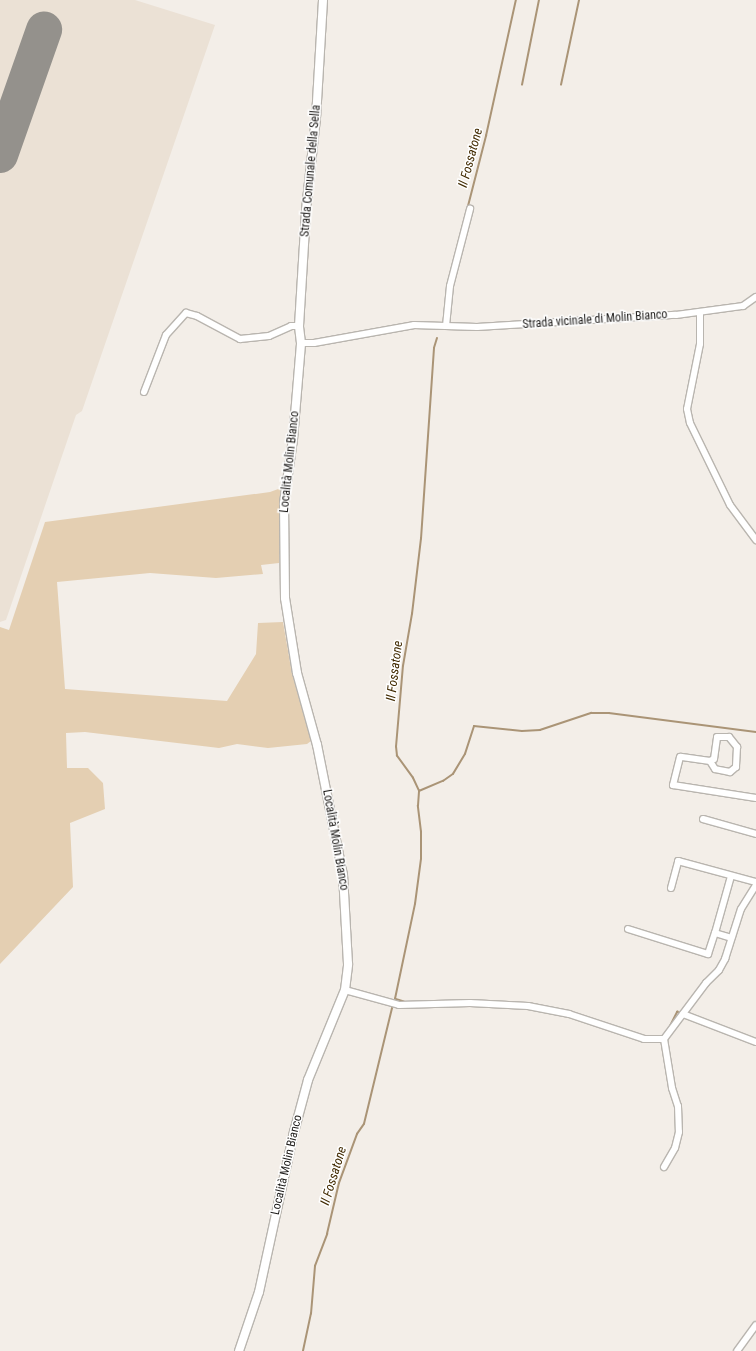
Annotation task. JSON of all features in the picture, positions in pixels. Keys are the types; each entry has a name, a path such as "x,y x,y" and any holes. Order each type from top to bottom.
{"street":[{"name":"Strada Comunale della Sella","path":"301,343 299,326 323,0"},
{"path":"446,326 450,286 470,209"},
{"path":"746,304 756,297"},
{"path":"746,304 756,305"},
{"name":"Strada vicinale di Molin Bianco","path":"301,343 314,343 414,325 446,326 529,324 700,312 746,304"},
{"path":"700,312 700,344 687,408 690,423 730,505 756,540"},
{"path":"144,392 166,335 186,313 192,313 240,339 269,336 292,326 299,326"},
{"name":"Località Molin Bianco","path":"239,1351 258,1292 294,1132 308,1080 346,990 348,964 343,875 317,745 298,673 285,598 284,503 293,440 301,343"},
{"path":"717,737 729,737 737,747 736,767 730,772 715,769 710,761 714,758 717,737"},
{"path":"710,761 680,757 674,785 756,798"},
{"path":"703,819 756,834"},
{"path":"664,1166 676,1148 679,1132 678,1106 672,1088 664,1039 706,983 719,970 726,959 731,938 741,910 756,883 678,861 670,888"},
{"path":"628,929 708,954 731,876"},
{"path":"715,933 731,938"},
{"path":"346,990 399,1005 470,1004 528,1006 569,1014 644,1039 664,1039"},
{"path":"683,1014 756,1042"},
{"path":"737,1351 756,1325"}],"shaded area":[{"path":"0,0 135,0 215,25 82,411 76,415 6,620 0,622"},
{"path":"281,488 279,563 261,565 263,574 216,578 150,573 57,582 65,689 227,701 256,654 258,623 283,622 292,674 311,741 307,744 268,748 237,744 219,748 85,732 66,733 67,768 88,768 103,783 105,809 70,823 73,887 0,964 0,627 9,630 45,522 270,492"}],"waterway":[{"name":"Il Fossatone","path":"448,284 486,136 516,0"},
{"path":"522,85 539,0"},
{"path":"561,85 579,0"},
{"name":"Il Fossatone","path":"404,1002 395,999 415,904 421,859 421,832 418,806 419,791 413,778 397,756 396,747 403,666 412,614 421,539 434,348 437,338"},
{"path":"419,791 443,781 453,774 465,754 474,726 522,731 540,730 591,713 609,713 756,732"},
{"path":"529,1003 557,1009"},
{"name":"Il Fossatone","path":"303,1351 311,1314 315,1266 327,1234 339,1183 357,1134 364,1124 392,1008"},
{"path":"670,1026 677,1012 682,1013"}],"runway":[{"path":"0,155 44,30"}]}
